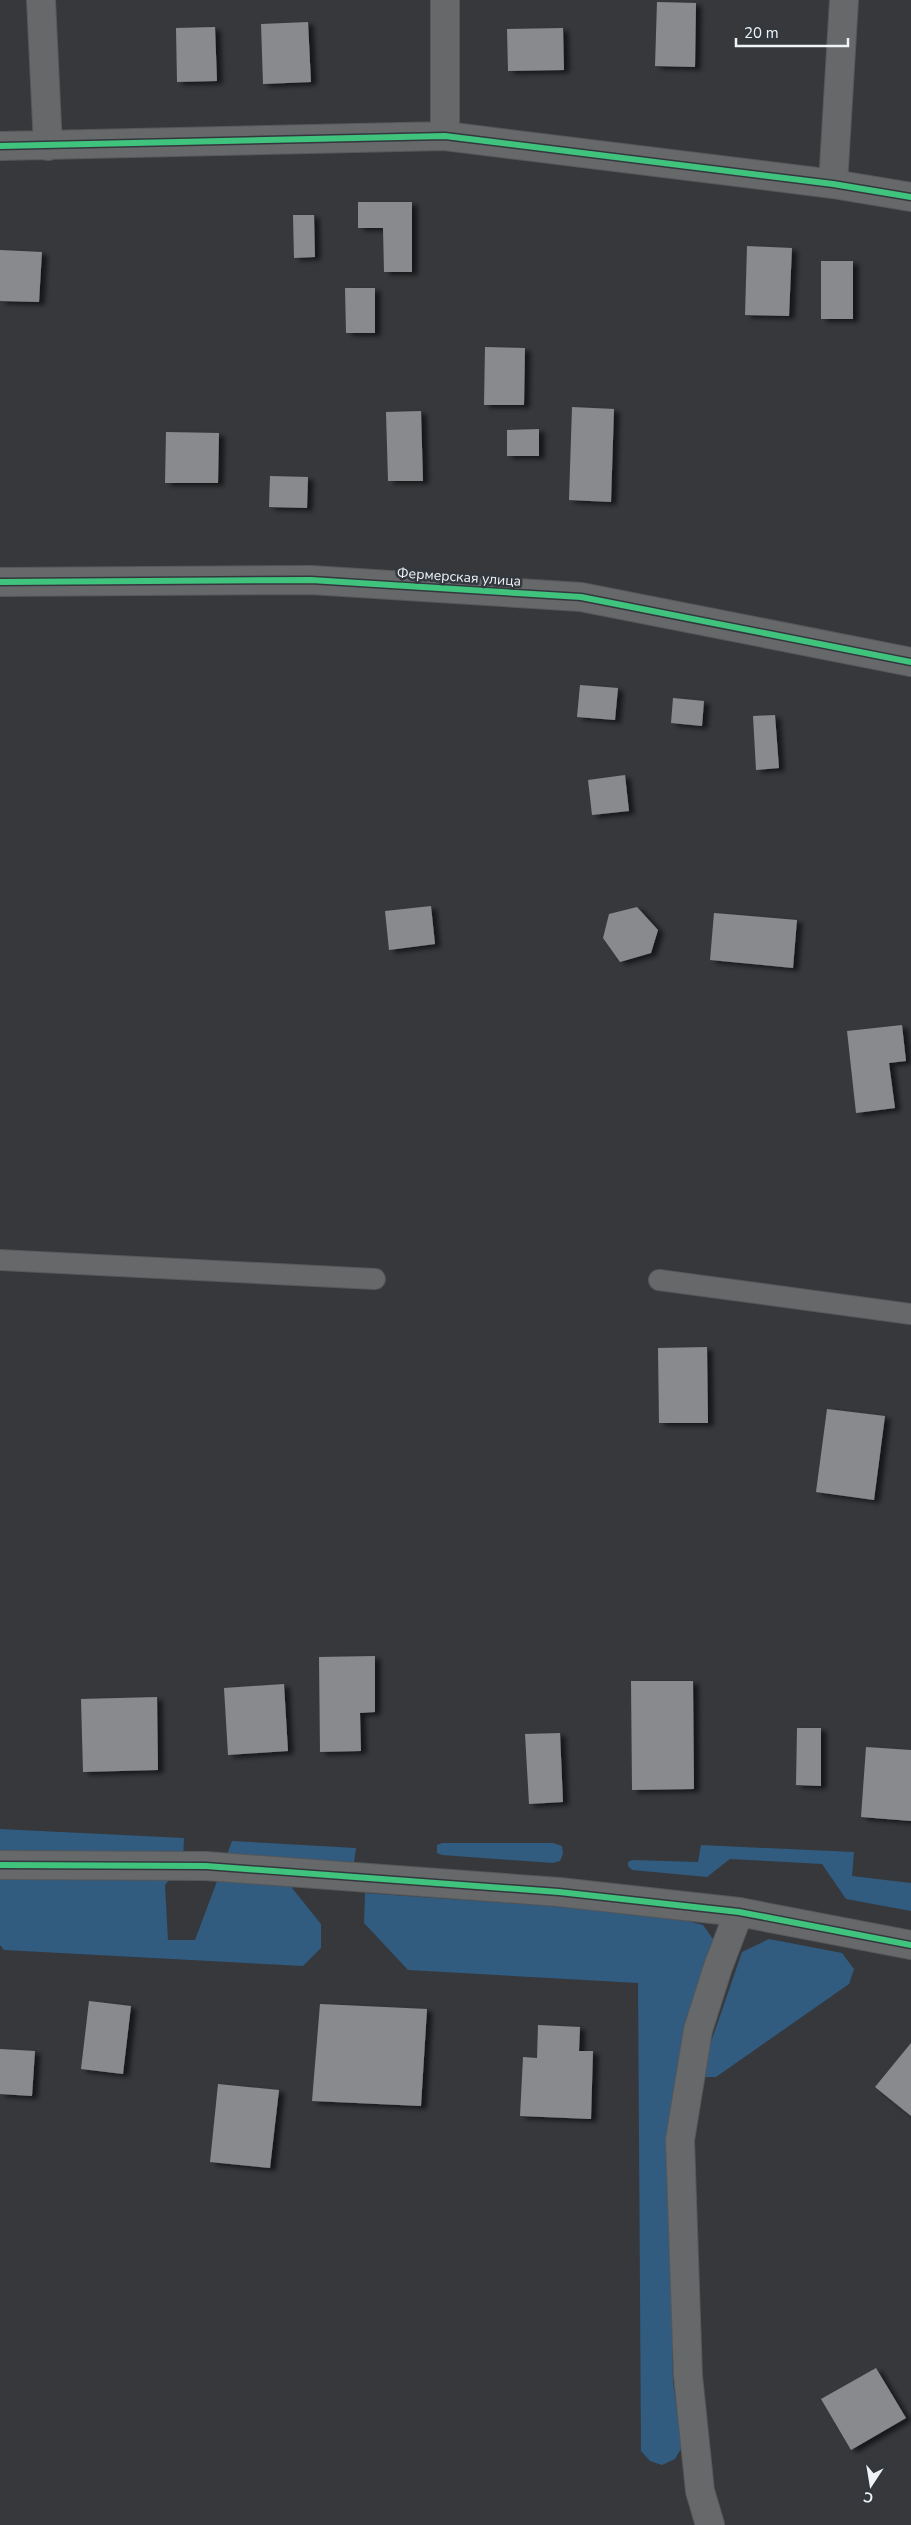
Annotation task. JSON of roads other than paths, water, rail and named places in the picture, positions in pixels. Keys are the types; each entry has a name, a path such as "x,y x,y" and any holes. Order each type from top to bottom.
{"street":[{"path":"41,0 48,146"},
{"path":"445,0 445,136"},
{"path":"833,184 844,0"},
{"path":"0,146 445,136 833,184 911,197"},
{"name":"Фермерская улица","path":"0,582 311,580 581,597 911,662"},
{"path":"0,1865 206,1866 560,1892 739,1912 911,1945"},
{"path":"710,2525 700,2491 688,2376 680,2140 698,2030 718,1967 739,1912"}],"lane":[{"path":"0,1260 375,1280"},
{"path":"659,1280 911,1314"}]}
